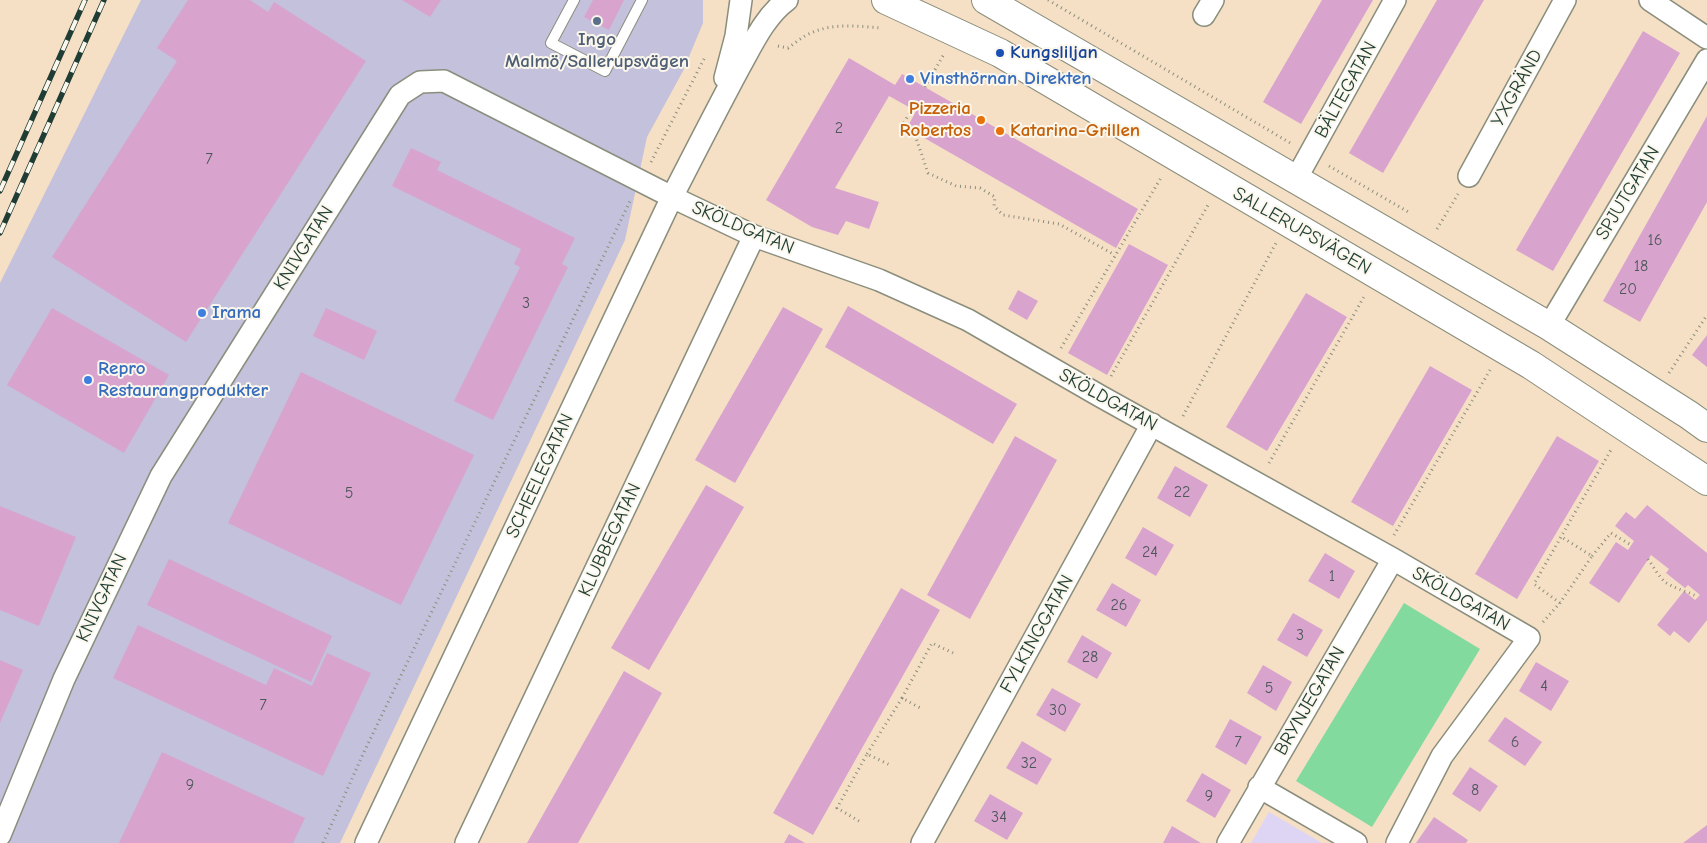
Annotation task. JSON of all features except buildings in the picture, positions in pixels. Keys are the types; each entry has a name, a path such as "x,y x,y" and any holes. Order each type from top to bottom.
{"main road":[{"name":"SALLERUPSVÄGEN","path":"886,0 905,7 1009,58 1531,365 1707,481"},
{"path":"986,0 1549,326 1707,428"}],"street":[{"name":"SCHEELEGATAN","path":"716,110 736,36 741,0"},
{"name":"SCHEELEGATAN","path":"366,843 672,197 716,110 755,41 778,7 787,0"},
{"name":"BÄLTEGATAN","path":"1296,179 1395,0"},
{"name":"YXGRÄND","path":"1469,176 1565,0"},
{"path":"1650,0 1707,38"},
{"name":"SPJUTGATAN","path":"1549,326 1707,60"},
{"name":"KNIVGATAN","path":"0,835 64,680 161,476 400,95 420,82 444,81 672,197"},
{"name":"SKÖLDGATAN","path":"672,197 754,236 879,280 968,320 1050,368 1388,556 1529,638"},
{"name":"KLUBBEGATAN","path":"466,843 754,236"},
{"name":"FYLKINGGATAN","path":"922,843 1152,424"},
{"name":"BRYNJEGATAN","path":"1228,843 1388,556"},
{"path":"1397,843 1442,756 1529,638"},
{"path":"1259,787 1356,843"}],"lane":[{"path":"574,0 551,43 605,71 642,0"}],"path":[{"path":"755,41 788,48 811,32 837,26 885,28"},
{"path":"925,87 948,47"},
{"path":"323,843 364,752 561,342 708,52"},
{"path":"912,109 902,126 916,138 928,173 956,186 980,188 995,197 994,206 1003,215 1059,224 1115,255"},
{"path":"1050,368 1164,174"},
{"path":"1437,229 1469,176"},
{"path":"1100,396 1210,201"},
{"path":"1172,436 1277,240 1284,245"},
{"path":"1257,484 1367,293"},
{"path":"1669,374 1707,315"},
{"path":"1388,556 1492,366"},
{"path":"1560,603 1534,584 1615,443"},
{"path":"1529,638 1560,603 1592,556 1611,533 1631,545"},
{"path":"1560,536 1592,556"},
{"path":"1648,559 1664,581 1698,597"},
{"path":"859,821 837,808 867,754 902,698 932,643 953,653"},
{"path":"902,698 922,709"},
{"path":"867,754 890,765"}],"shaded area":[{"path":"141,0 703,0 703,23 683,71 647,137 625,240 340,843 0,843 0,283"},
{"path":"1269,812 1322,843 1251,843"}],"green space":[{"path":"1404,603 1480,649 1372,827 1296,781"}],"railway":[{"path":"0,191 85,0"},
{"path":"0,233 104,0"}],"place":[{"name":"Ingo Malmö/Sallerupsvägen","path":"597,21"},
{"name":"Kungsliljan","path":"1000,53"},
{"name":"Vinsthörnan Direkten","path":"910,79"},
{"name":"Pizzeria Robertos","path":"981,120"},
{"name":"Katarina-Grillen","path":"1000,131"},
{"name":"Irama","path":"202,313"},
{"name":"Repro Restaurangprodukter","path":"88,380"}]}
